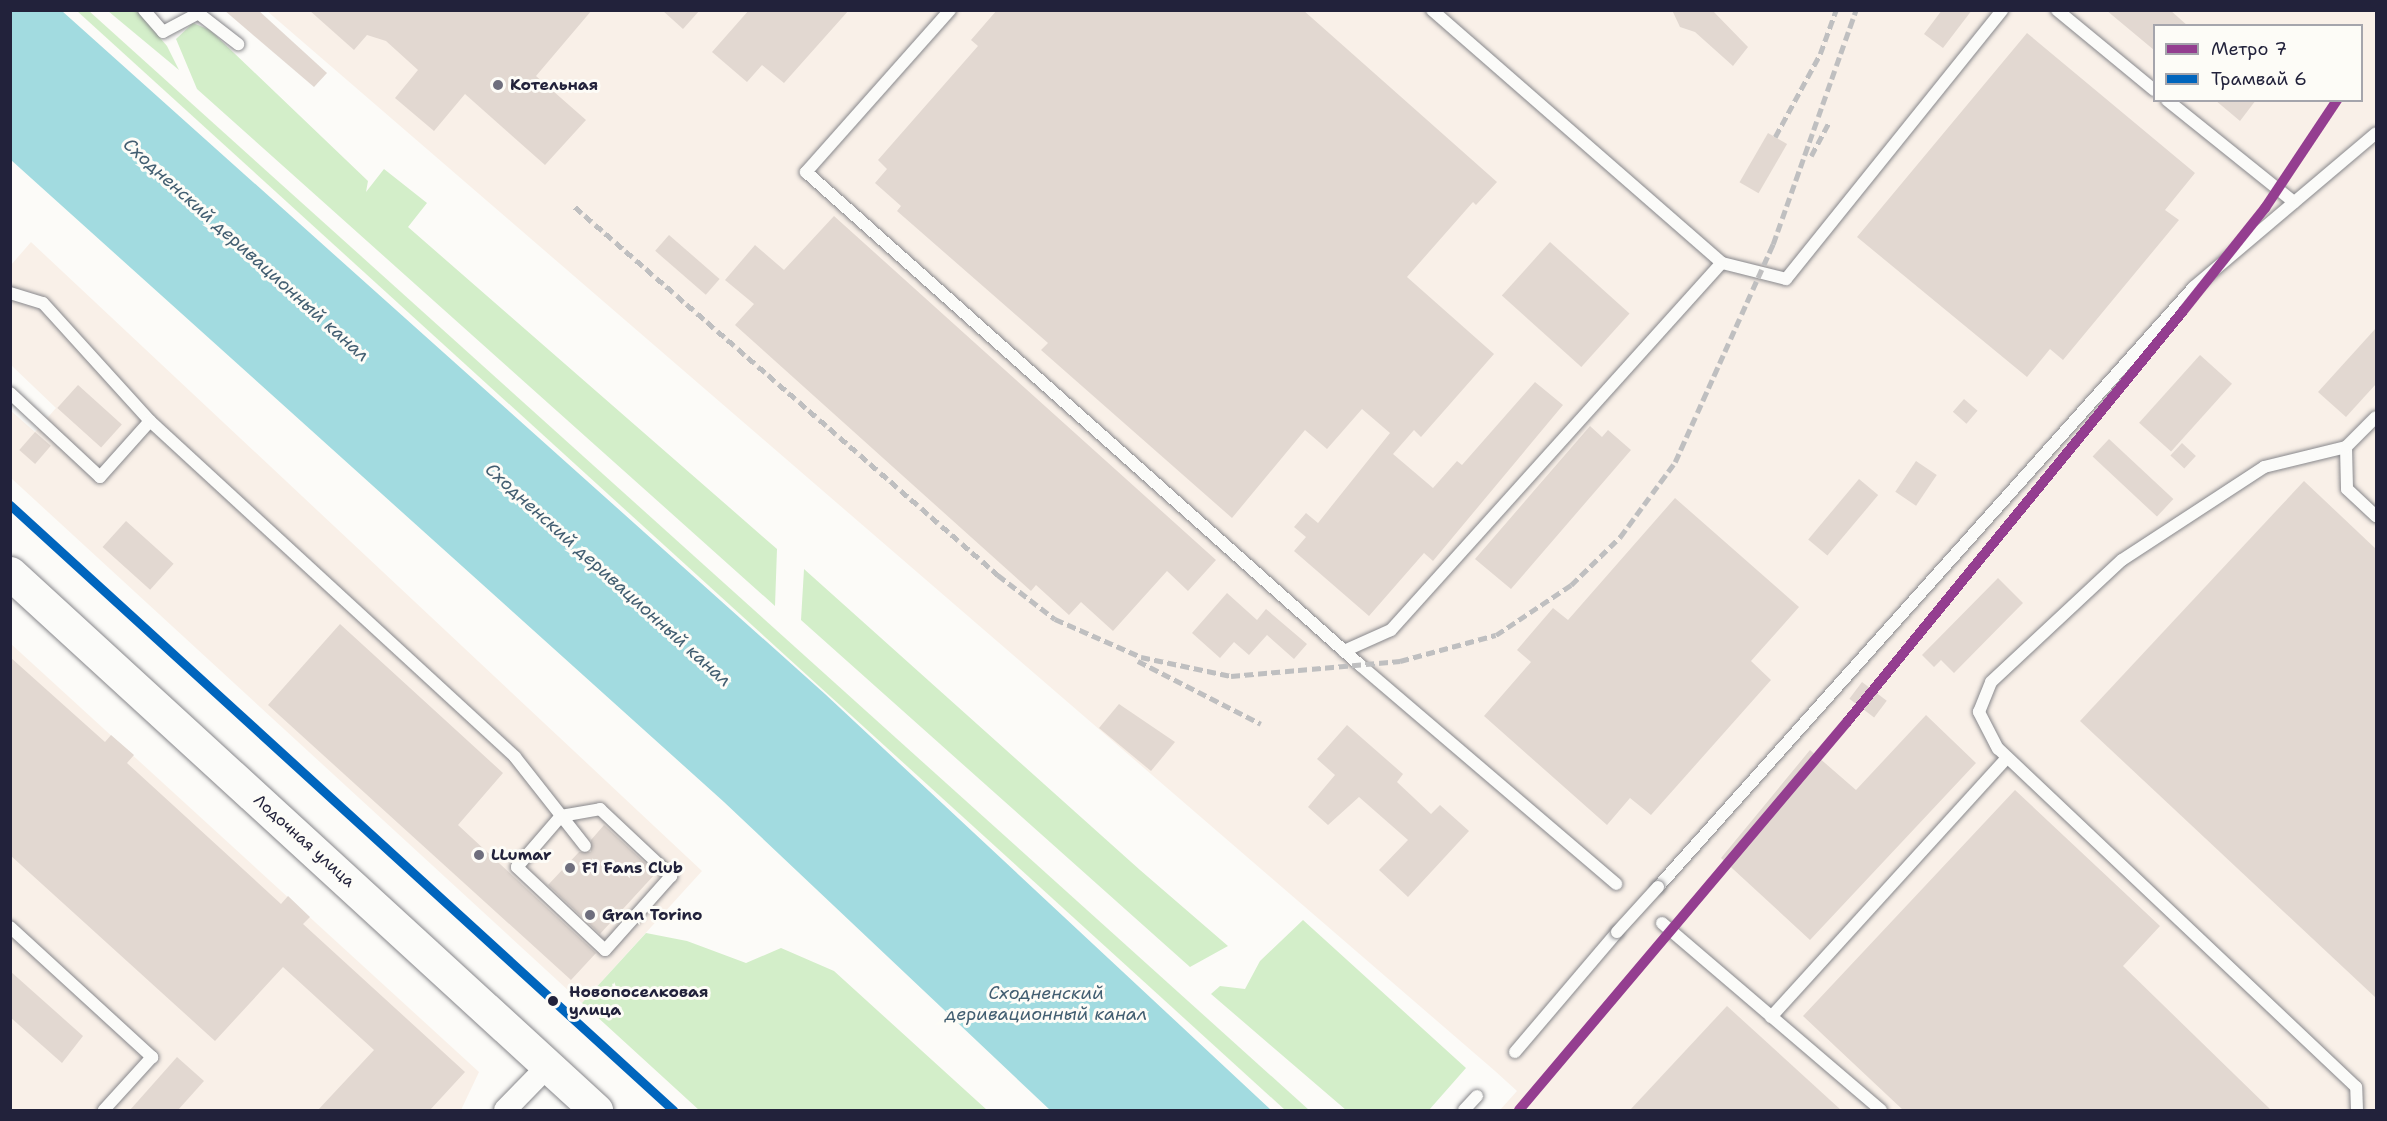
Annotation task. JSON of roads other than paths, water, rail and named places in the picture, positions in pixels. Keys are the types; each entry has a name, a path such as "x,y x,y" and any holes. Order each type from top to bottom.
{"street":[{"name":"Лодочная улица","path":"10,573 596,1110"},
{"path":"506,1110 548,1066"}],"lane":[{"path":"144,10 163,32 198,13 238,44"},
{"path":"950,10 806,172 1344,651 1616,884"},
{"path":"1432,10 1722,263 1786,279 2002,10"},
{"path":"2057,10 2153,89"},
{"path":"2170,102 2294,202"},
{"path":"1515,1052 1617,932 2194,287 2376,133"},
{"path":"1344,651 1391,630 1722,263"},
{"path":"10,293 43,303 150,421 515,757 585,846"},
{"path":"10,393 100,477 150,421"},
{"path":"2357,1110 2356,1087 2007,758 1979,712 1991,682 2122,560 2264,467 2346,447 2376,417"},
{"path":"2346,447 2347,489 2376,516"},
{"path":"1771,1017 2007,758"},
{"path":"600,808 671,876 604,950 517,867 561,816 600,808"},
{"path":"636,894 645,904"},
{"path":"1662,923 1881,1110"},
{"path":"10,927 152,1057 104,1110"},
{"path":"1464,1110 1477,1096"}],"water":[{"name":"Сходненский деривационный канал","path":"11,10 62,11 825,694 1271,1110 1050,1110 724,802 11,160"}],"railway":[{"path":"1775,137 1820,54 1836,10"},
{"path":"575,207 998,575 1055,619 1141,657 1231,676 1400,661 1496,635 1571,585 1620,537 1675,462 1773,244 1856,10"},
{"path":"1811,156 1829,122"},
{"path":"1138,661 1261,724"}],"metro line":[{"name":"7","path":"1519,1110 1847,722 2183,311 2265,208 2336,102"}],"tram line":[{"name":"6","path":"10,505 673,1110"}],"place":[{"name":"Котельная","path":"498,85"},
{"name":"LLumar","path":"479,855"},
{"name":"F1 Fans Club","path":"570,868"},
{"name":"Gran Torino","path":"590,915"},
{"name":"Новопоселковая улица","path":"553,1001"}]}
